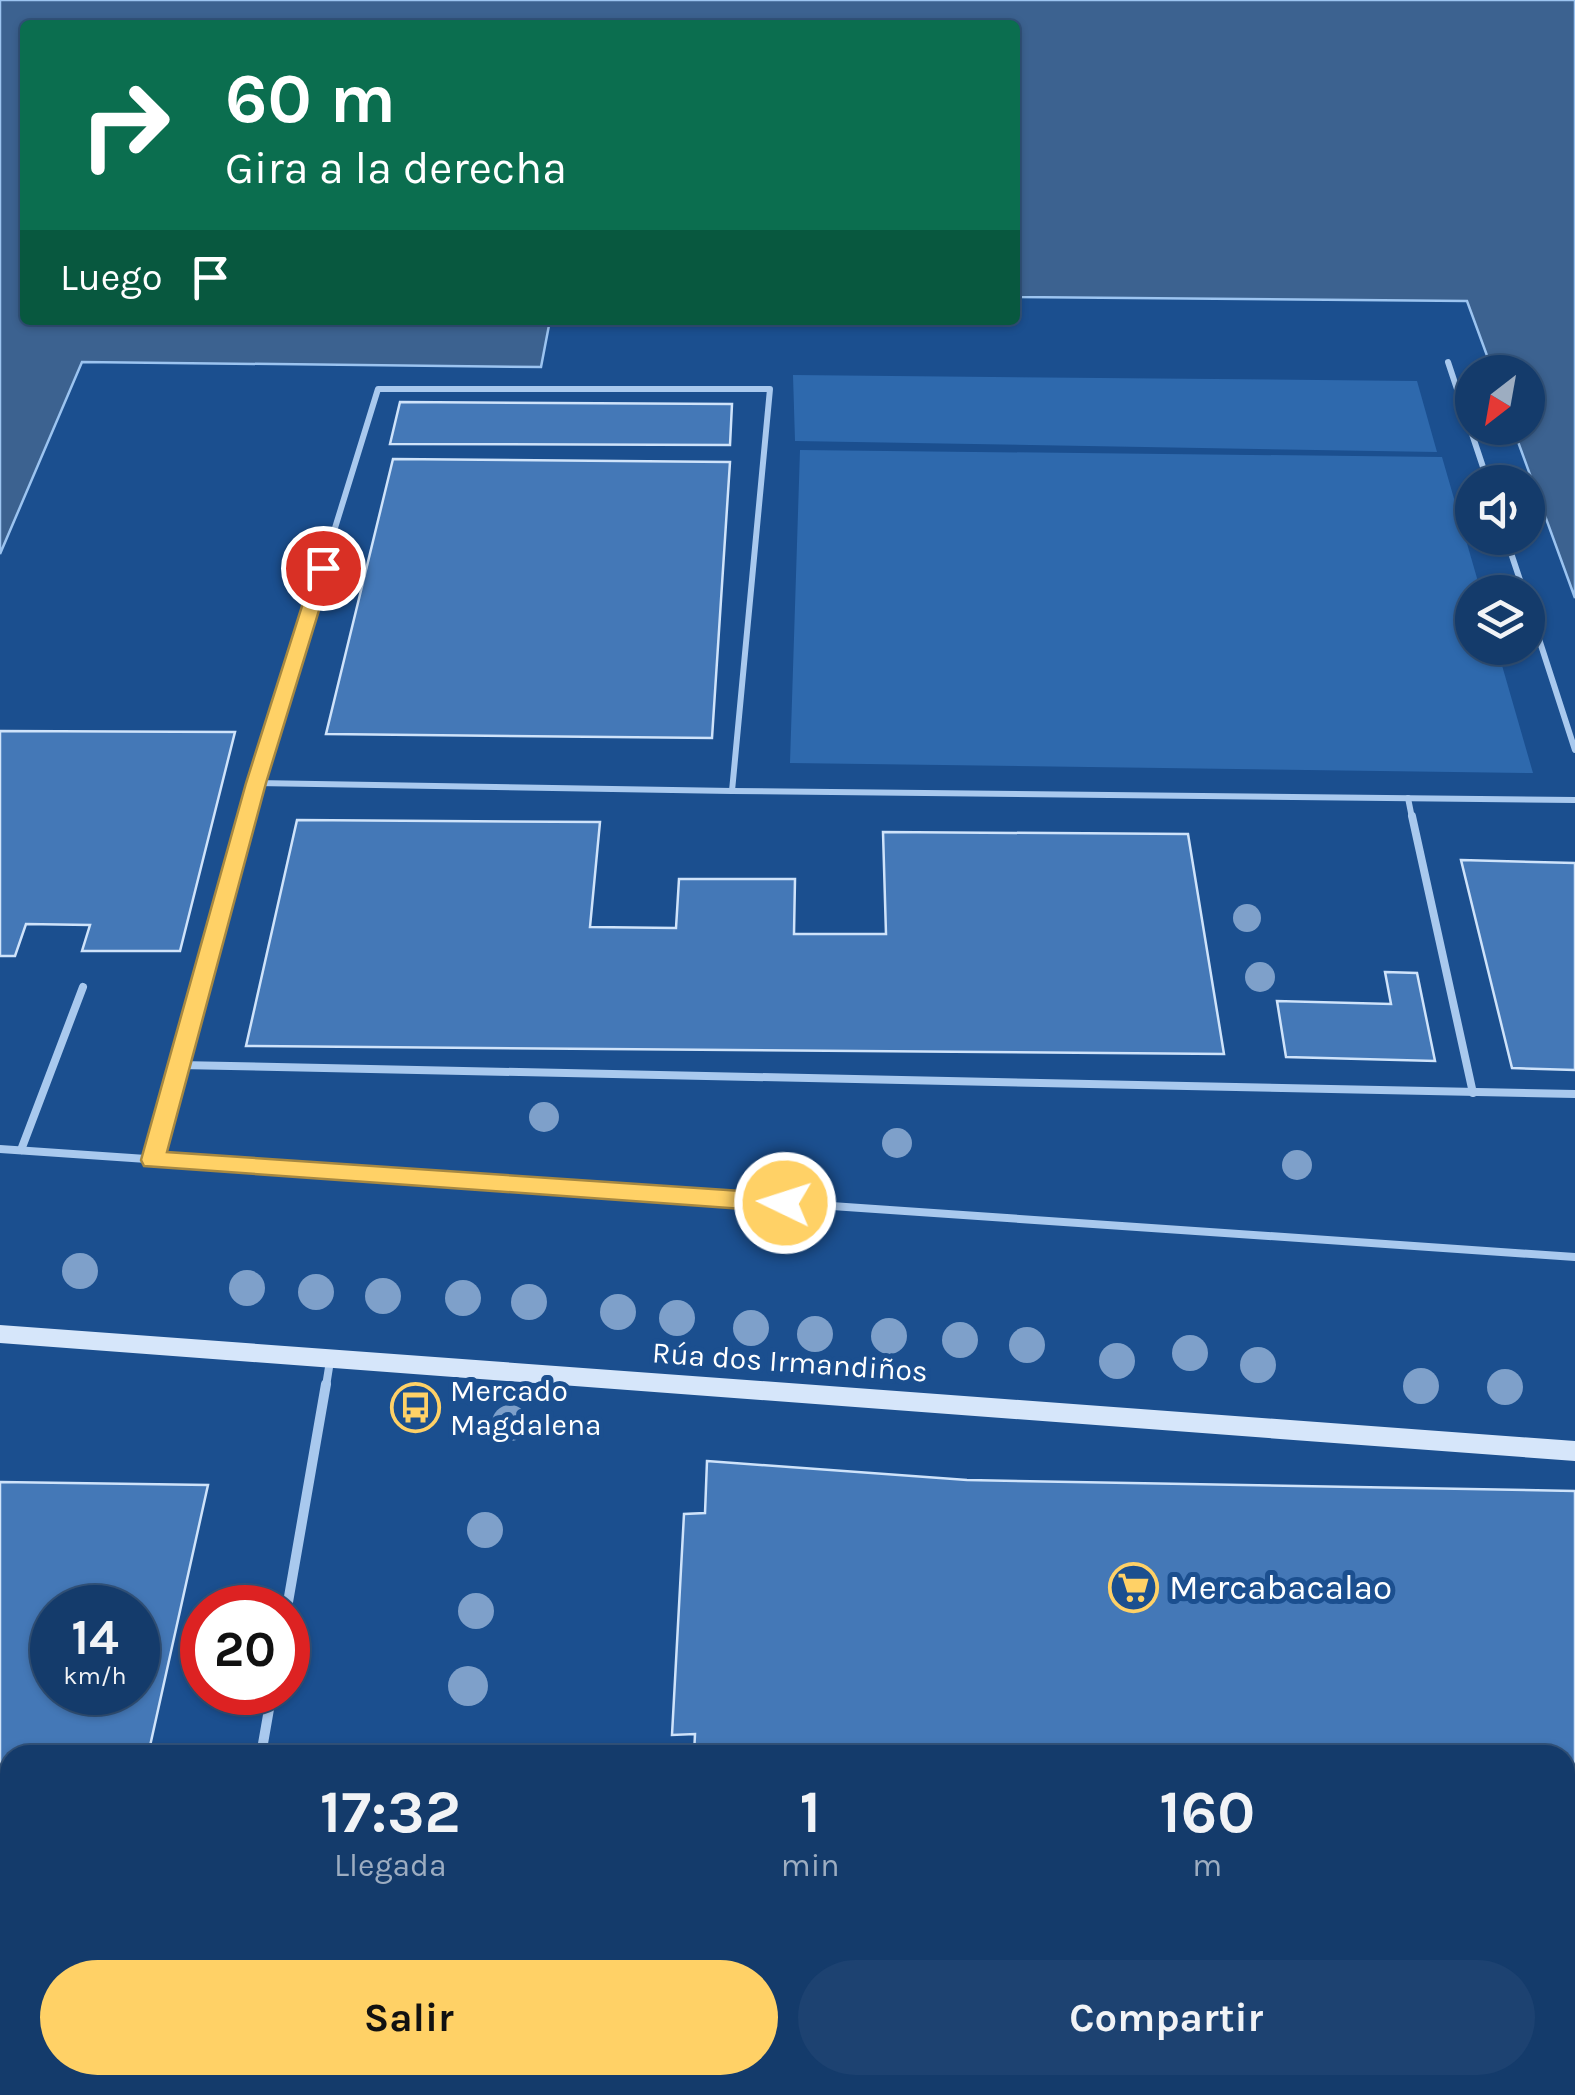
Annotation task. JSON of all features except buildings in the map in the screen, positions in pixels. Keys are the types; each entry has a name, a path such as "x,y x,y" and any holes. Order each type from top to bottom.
{"main road":[{"name":"Rúa dos Irmandiños","path":"0,1334 1575,1451"}],"lane":[{"path":"1448,361 1482,465"},
{"path":"153,1160 256,783 378,389 770,389 732,792"},
{"path":"1545,657 1575,750"},
{"path":"256,783 1575,800"},
{"path":"1408,798 1474,1092"},
{"path":"21,1150 83,987"},
{"path":"180,1064 1575,1094"},
{"path":"0,1149 1575,1257"},
{"path":"290,1585 330,1356"},
{"path":"263,1745 268,1715"}],"shaded area":[{"path":"0,0 1575,0 1575,598 1545,516 1545,465 1526,465 1519,445 1545,445 1545,355 1487,355 1467,301 1020,297 1020,20 20,20 20,325 549,325 541,367 82,362 0,554"},
{"path":"793,375 1417,381 1437,452 795,441"},
{"path":"800,450 1442,457 1455,502 1455,555 1470,555 1476,575 1455,575 1455,665 1502,665 1533,773 790,763"}],"place":[{"name":"Mercado Magdalena","path":"415,1408"},
{"name":"Mercabacalao","path":"1134,1587"}],"route":[{"path":"323,568 256,783 153,1160 785,1203"}]}
